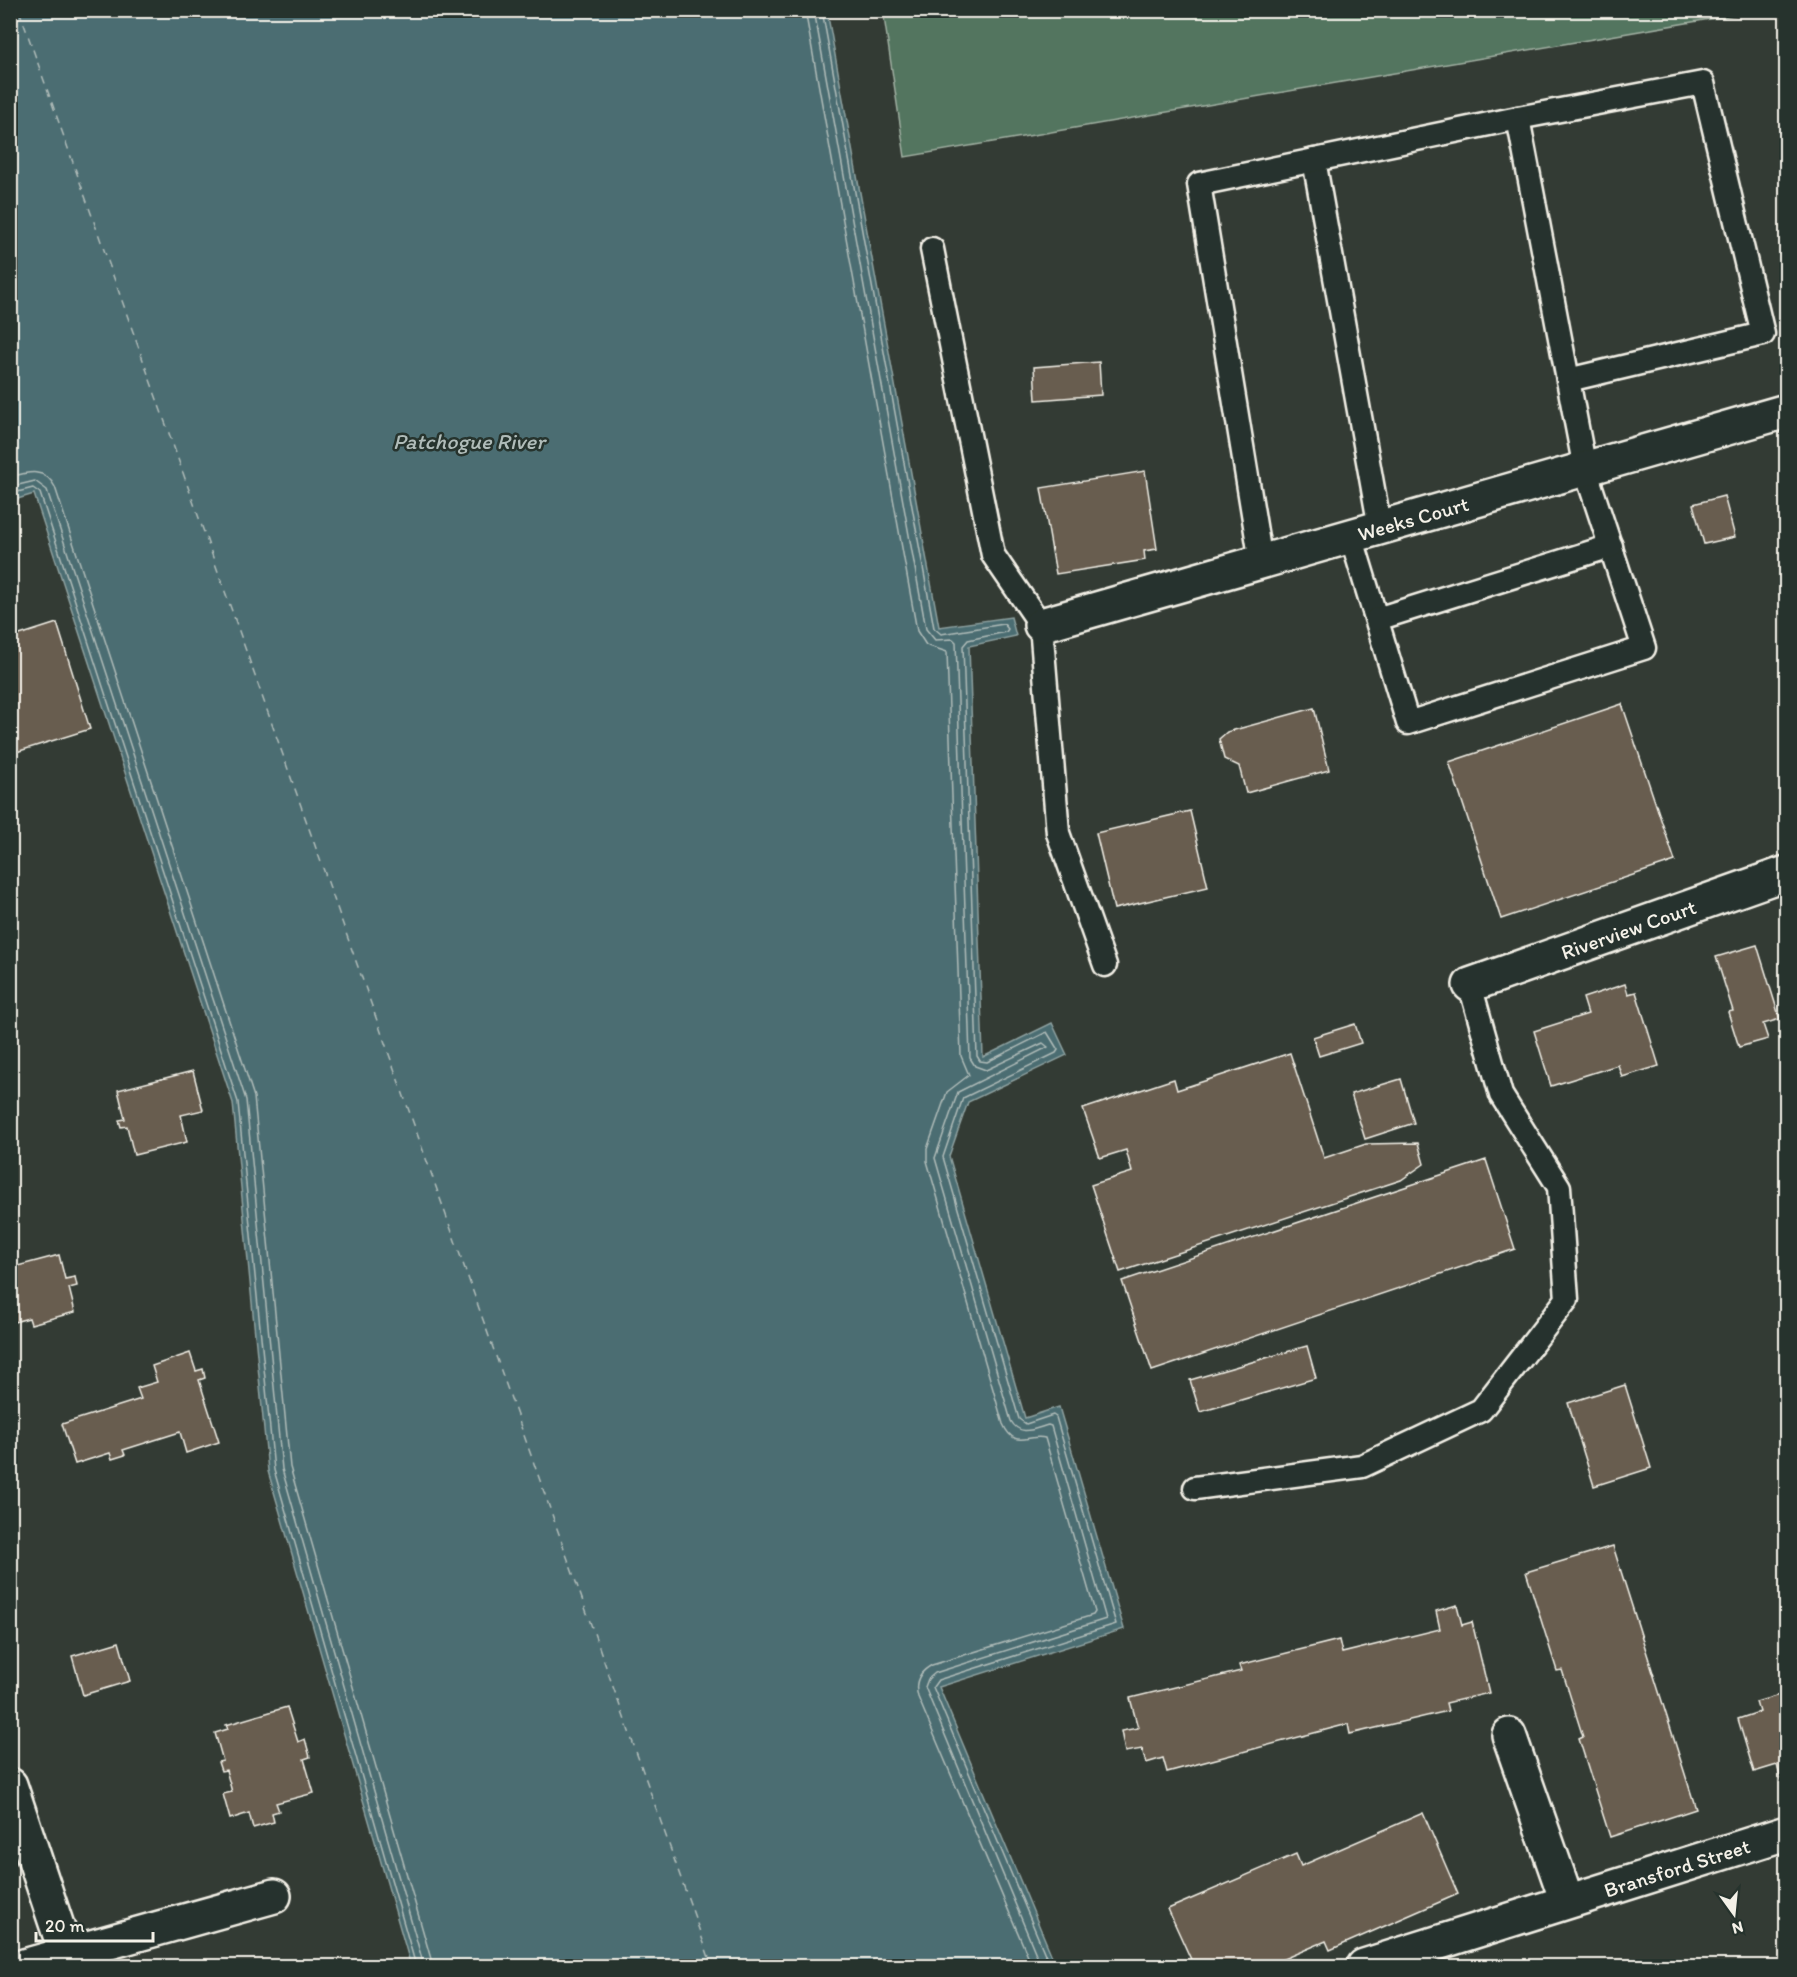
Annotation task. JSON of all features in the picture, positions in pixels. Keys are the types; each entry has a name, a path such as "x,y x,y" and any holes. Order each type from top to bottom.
{"street":[{"name":"Weeks Court","path":"1041,625 1786,411"},
{"name":"Riverview Court","path":"1470,985 1786,873"},
{"path":"1509,1735 1567,1901"},
{"path":"10,1785 66,1953"},
{"name":"Bransford Street","path":"1364,1966 1786,1833"},
{"path":"24,1966 274,1896"}],"lane":[{"path":"1261,562 1199,184 1518,118 1703,83 1763,334 1568,380"},
{"path":"1314,160 1377,619 1408,723 1644,648 1585,469 1518,118"},
{"path":"932,249 993,555 1041,625 1059,833 1105,964"},
{"path":"1377,619 1611,546"},
{"path":"1195,1488 1362,1466 1481,1410 1567,1299 1559,1187 1501,1095 1470,985"}],"green space":[{"path":"883,10 1756,10 1756,11 905,157"}],"water":[{"name":"Patchogue River","path":"11,10 827,11 939,627 1011,617 1016,636 969,646 983,1057 1052,1023 1067,1055 968,1102 949,1156 1025,1418 1059,1407 1124,1629 939,1687 1056,1966 411,1966 268,1471 233,1103 34,494 11,501"}],"building":[{"path":"1099,362 1101,395 1036,400 1034,367"},
{"path":"1786,459 1786,482 1781,460"},
{"path":"1145,471 1157,549 1144,551 1145,560 1056,574 1041,488"},
{"path":"1724,496 1735,537 1704,544 1693,504"},
{"path":"57,623 90,729 10,754 10,638"},
{"path":"1622,704 1675,861 1501,919 1449,762"},
{"path":"1314,708 1329,770 1246,793 1239,766 1224,759 1219,739 1227,732"},
{"path":"1190,811 1208,887 1114,909 1096,833"},
{"path":"1757,945 1780,1019 1763,1024 1768,1039 1739,1047 1728,1012 1733,1011 1716,957"},
{"path":"1625,984 1628,994 1636,992 1659,1066 1622,1077 1618,1065 1551,1086 1534,1031 1588,1014 1583,998"},
{"path":"1355,1024 1361,1043 1319,1056 1313,1037"},
{"path":"1290,1053 1324,1158 1366,1144 1418,1143 1424,1164 1401,1180 1120,1272 1091,1185 1132,1172 1126,1150 1100,1158 1083,1109 1174,1079 1177,1090"},
{"path":"193,1071 203,1110 181,1115 187,1142 134,1155 127,1126 121,1127 119,1120 125,1119 118,1090"},
{"path":"1401,1079 1414,1123 1365,1139 1351,1094"},
{"path":"1486,1160 1515,1249 1152,1371 1122,1281"},
{"path":"59,1255 65,1279 75,1277 77,1286 69,1288 75,1312 31,1324 29,1318 10,1323 10,1268"},
{"path":"1307,1346 1316,1378 1200,1412 1190,1380"},
{"path":"190,1353 196,1371 203,1369 205,1378 199,1380 219,1442 186,1453 180,1432 123,1450 125,1455 112,1459 110,1453 75,1464 62,1424 141,1399 137,1388 157,1382 152,1366"},
{"path":"1625,1385 1651,1468 1594,1486 1568,1403"},
{"path":"1613,1546 1696,1809 1610,1837 1579,1739 1583,1737 1562,1670 1557,1671 1526,1572"},
{"path":"1457,1605 1462,1625 1472,1622 1489,1693 1446,1703 1448,1711 1350,1734 1348,1724 1167,1772 1163,1758 1146,1763 1142,1749 1125,1752 1121,1731 1138,1728 1130,1698 1241,1671 1239,1665 1339,1640 1342,1653 1440,1629 1436,1611"},
{"path":"119,1642 130,1681 83,1695 72,1656"},
{"path":"1786,1693 1786,1786 1783,1787 1777,1765 1754,1772 1738,1719 1759,1712 1756,1702"},
{"path":"287,1707 298,1742 305,1739 310,1757 304,1759 314,1793 276,1803 279,1811 272,1813 274,1822 253,1828 249,1813 230,1819 223,1794 232,1792 226,1770 221,1771 218,1762 223,1761 215,1733 228,1729 226,1725"},
{"path":"1423,1813 1458,1894 1330,1950 1326,1941 1267,1966 1194,1966 1168,1909 1296,1854 1301,1866"}],"ferry route":[{"path":"19,10 712,1966"}]}
